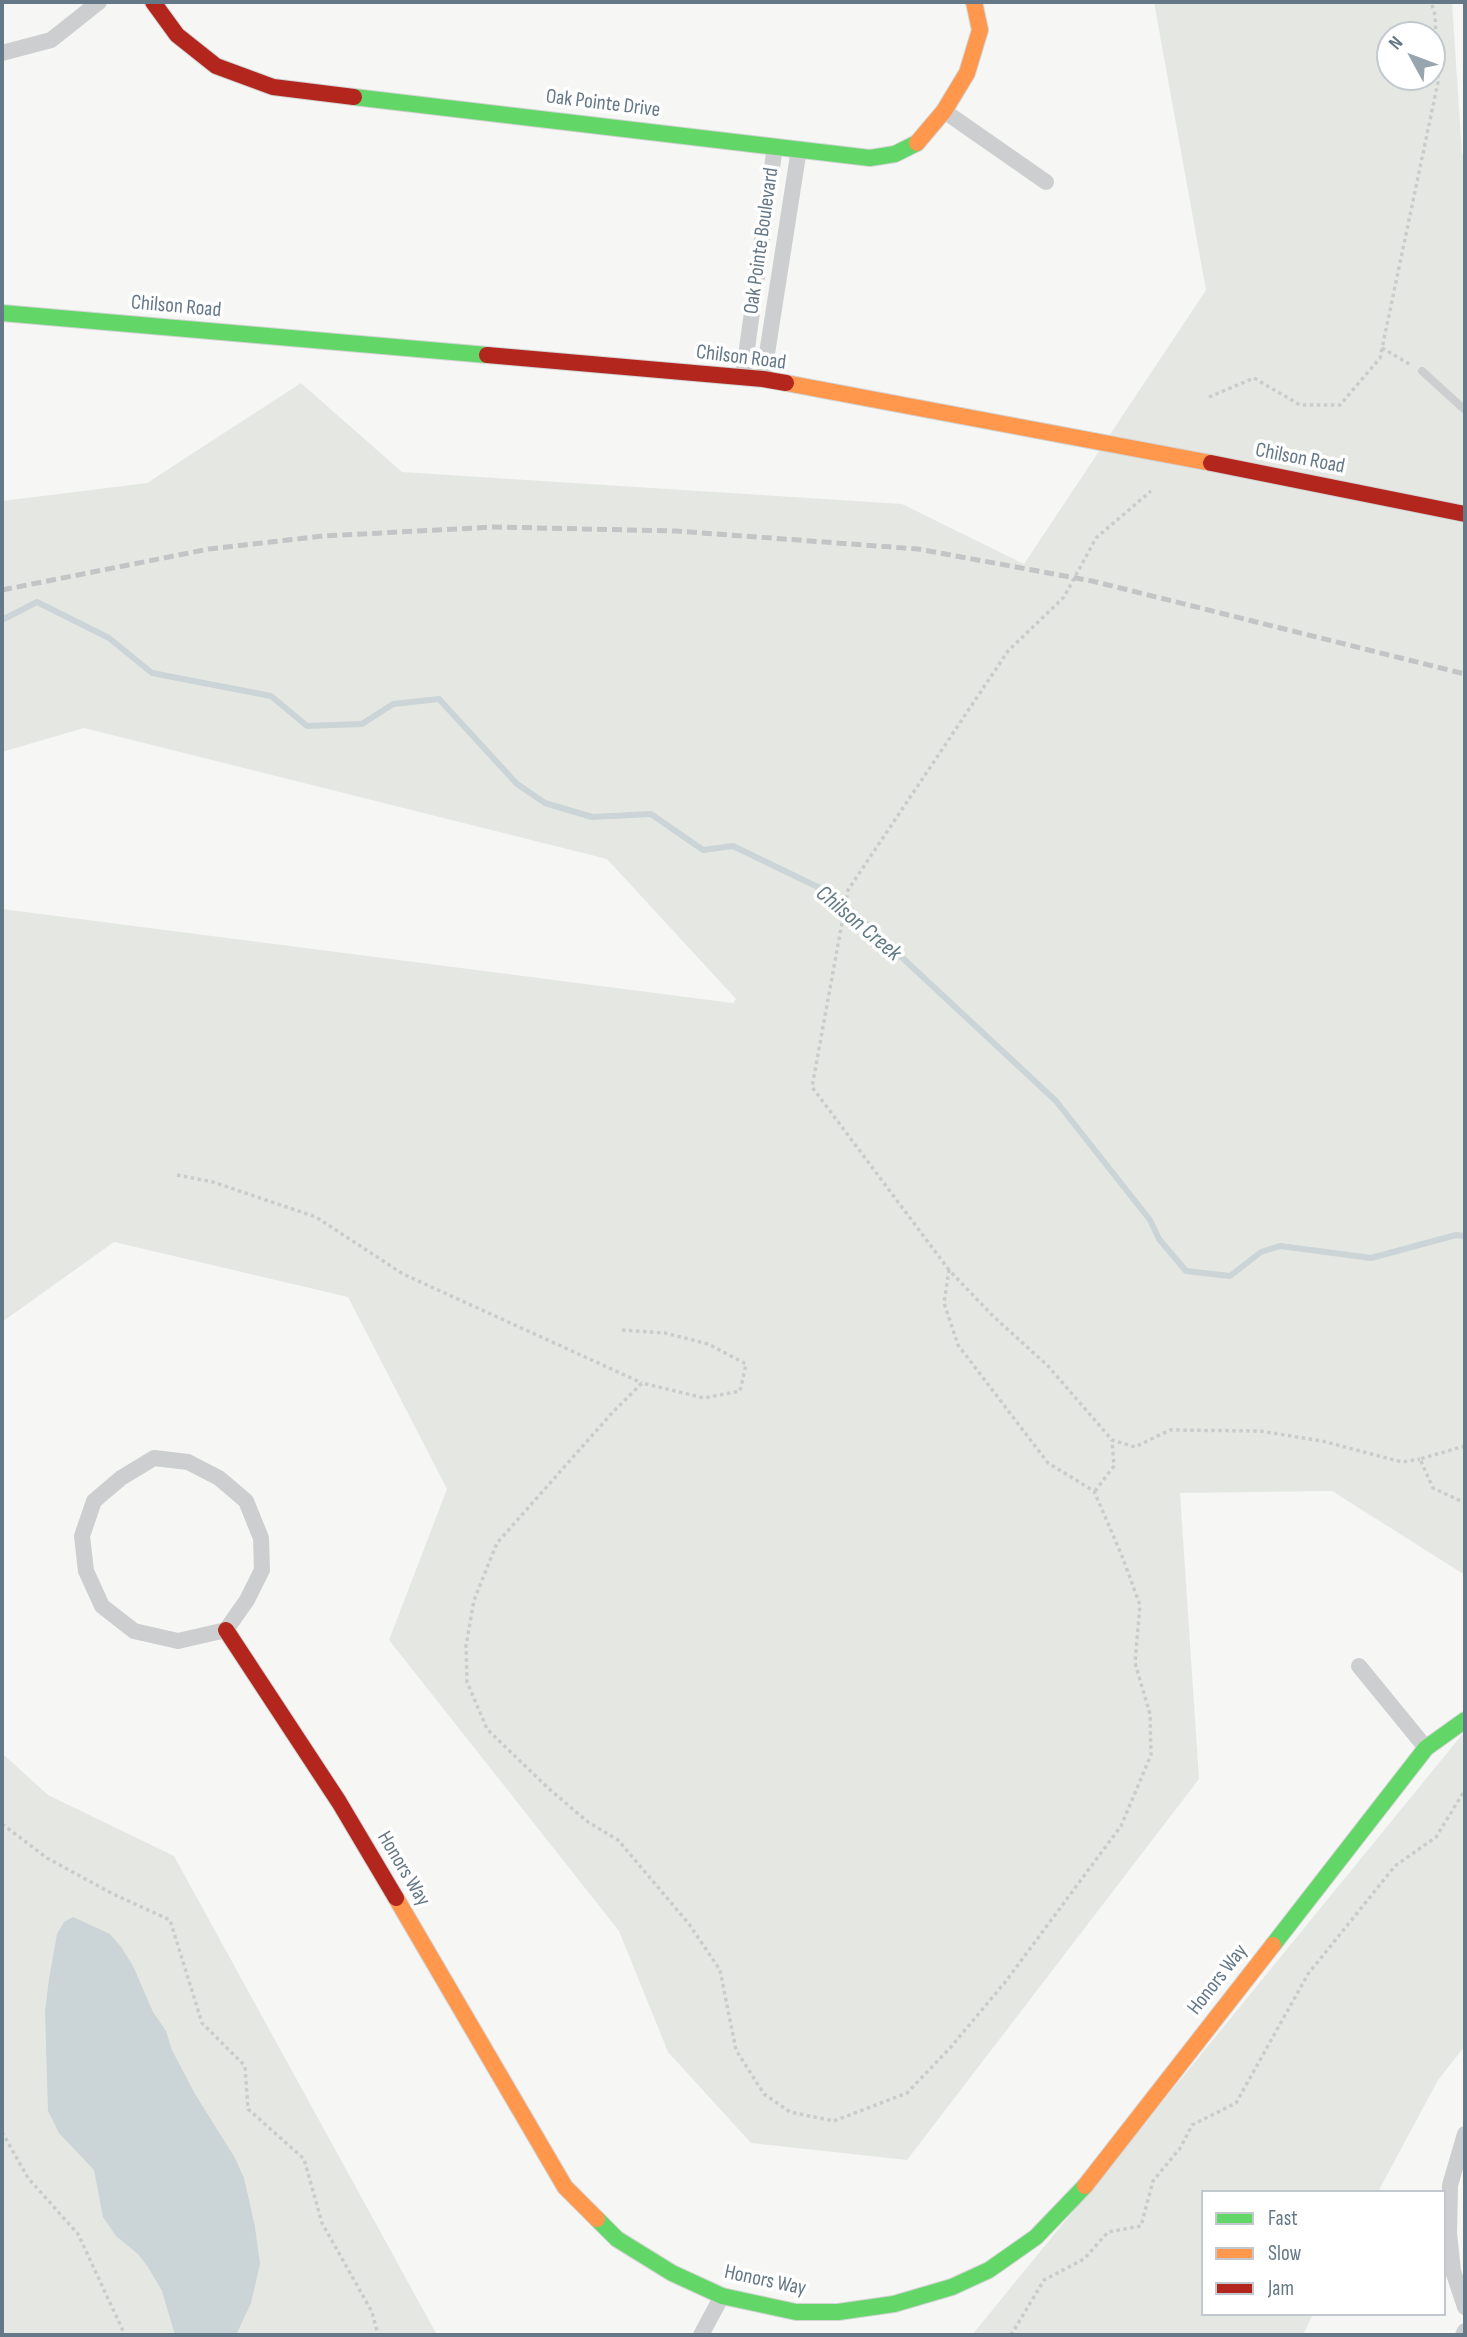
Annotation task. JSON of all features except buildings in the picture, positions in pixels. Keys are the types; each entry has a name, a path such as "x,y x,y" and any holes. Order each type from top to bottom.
{"street":[{"path":"2,53 51,40 99,2"},
{"name":"Oak Pointe Drive","path":"153,2 177,35 216,66 273,87 870,158 895,154 918,142 944,111 968,73 977,41 980,30 974,2"},
{"path":"944,111 1046,182"},
{"name":"Oak Pointe Boulevard","path":"743,377 775,146"},
{"name":"Oak Pointe Boulevard","path":"763,379 799,149"},
{"name":"Chilson Road","path":"2,313 763,379 1465,514"},
{"path":"154,1458 188,1462 219,1478 246,1501 261,1538 262,1570 247,1600 226,1630 178,1641 134,1631 102,1606 86,1570 82,1536 94,1501 121,1478 154,1458"},
{"name":"Honors Way","path":"226,1630 339,1802 565,2187 617,2239 672,2273 722,2295 796,2312 838,2312 894,2304 951,2287 989,2270 1036,2237 1077,2196 1426,1748 1465,1720"},
{"path":"1359,1665 1426,1748"},
{"path":"1465,2134 1450,2185 1449,2233 1453,2271 1465,2307"},
{"path":"701,2335 722,2295"}],"lane":[{"path":"1422,371 1465,410"}],"path":[{"path":"1209,397 1254,378 1300,405 1340,405 1380,358 1438,82 1435,15 1431,2"},
{"path":"1382,348 1422,371"},
{"path":"1151,491 1096,538 1064,597 1008,651 848,890 812,1087 949,1270 993,1316 1048,1366 1111,1440 1135,1447 1170,1430 1260,1431 1322,1441 1402,1462 1465,1446"},
{"path":"177,1175 213,1182 316,1217 403,1274 642,1383 704,1398 740,1391 746,1364 708,1344 665,1333 622,1330"},
{"path":"642,1383 497,1543 474,1600 466,1646 467,1682 487,1729 588,1822 618,1840 689,1924 720,1970 736,2050 764,2094 790,2112 834,2121 907,2093 950,2048 1006,1981 1121,1826 1151,1755 1150,1714 1135,1663 1140,1605 1094,1491 1048,1463 958,1345 944,1303 949,1270"},
{"path":"1094,1491 1114,1466 1111,1440"},
{"path":"1420,1459 1433,1488 1465,1503"},
{"path":"1011,2335 1044,2280 1084,2259 1108,2232 1141,2225 1153,2181 1181,2147 1192,2125 1236,2103 1308,1974 1395,1866 1436,1837 1465,1790"},
{"path":"2,1824 47,1858 113,1894 170,1920 202,2023 245,2066 248,2109 304,2158 321,2223 372,2312 378,2335"},
{"path":"2,2132 28,2178 78,2235 125,2335"}],"shaded area":[{"path":"1154,2 1452,2 1462,154 1465,157 1465,1575 1332,1491 1180,1493 1199,1779 907,2160 751,2143 668,2052 619,1931 389,1640 447,1489 348,1297 114,1242 2,1322 2,909 733,1003 736,999 607,859 84,728 2,752 2,501 147,483 301,383 402,472 902,504 1024,564 1206,290"},
{"path":"1465,1731 1465,2046 1438,2080 1379,2190 1201,2190 1201,2316 1312,2316 1303,2335 972,2335"},
{"path":"2,1753 48,1795 174,1856 437,2335 2,2335"},
{"path":"73,1917 110,1934 121,1947 133,1966 153,2012 166,2031 172,2050 195,2094 235,2158 244,2178 260,2264 251,2303 236,2335 175,2335 162,2291 148,2267 138,2254 116,2236 103,2217 94,2170 59,2133 48,2111 45,2011 49,1979 57,1934 64,1922"}],"waterway":[{"name":"Chilson Creek","path":"2,620 37,602 109,638 152,673 271,696 307,726 362,724 393,704 439,699 517,784 545,803 592,817 651,814 703,850 733,846 824,890 850,909 1056,1101 1150,1220 1159,1239 1186,1271 1230,1276 1261,1252 1280,1246 1371,1258 1456,1235 1465,1236"}],"railway":[{"path":"2,590 209,549 323,536 494,527 676,531 918,549 1092,581 1465,674"}],"traffic: fast":[{"path":"354,97 870,158 895,154 917,143"},
{"path":"2,313 487,355"},
{"path":"1273,1945 1426,1748 1465,1720"},
{"path":"597,2219 617,2239 672,2273 722,2296 796,2312 838,2312 894,2304 952,2287 989,2270 1036,2237 1085,2186"}],"traffic: slow":[{"path":"917,143 944,111 967,73 980,30 974,2"},
{"path":"786,383 1211,463"},
{"path":"396,1898 565,2187 597,2219"},
{"path":"1085,2186 1273,1945"}],"traffic: jam":[{"path":"153,2 177,35 216,66 273,87 354,97"},
{"path":"487,355 786,383"},
{"path":"1211,463 1465,514"},
{"path":"226,1630 339,1802 396,1898"}]}
